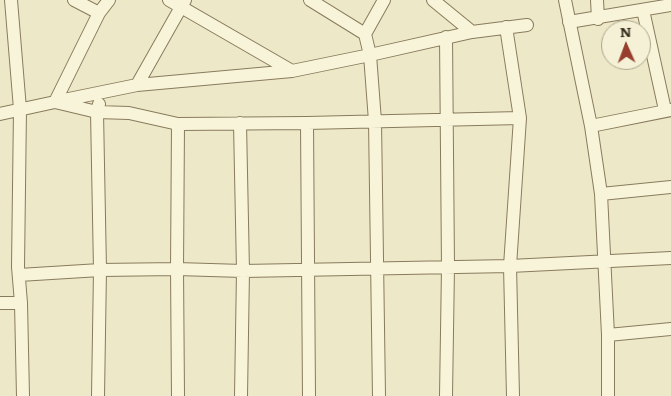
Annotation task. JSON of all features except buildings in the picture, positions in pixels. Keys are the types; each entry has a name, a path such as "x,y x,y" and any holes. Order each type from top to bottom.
{"street":[{"path":"11,0 20,109 19,275 22,396"},
{"path":"74,0 99,13"},
{"path":"54,102 99,13 109,0"},
{"path":"169,0 183,3 292,71"},
{"path":"310,0 365,34"},
{"path":"379,396 375,122 370,55 365,34 384,0"},
{"path":"433,0 472,32"},
{"path":"565,0 591,126 601,194 608,335 608,396"},
{"path":"597,0 598,19"},
{"path":"137,85 183,3"},
{"path":"569,22 598,19 650,6 671,5"},
{"path":"591,126 668,110 650,6"},
{"path":"0,114 137,85 292,71 472,32 527,25"},
{"path":"506,27 520,118 510,266 513,396"},
{"path":"446,38 448,267 446,396"},
{"path":"98,396 100,270 97,112 102,92"},
{"path":"54,102 97,112 129,113 178,124 520,118"},
{"path":"240,123 243,271 241,396"},
{"path":"307,123 309,396"},
{"path":"178,124 178,396"},
{"path":"601,194 671,187"},
{"path":"19,275 100,270 177,269 243,271 510,266 671,258"},
{"path":"0,303 21,303"},
{"path":"608,335 671,329"}]}
